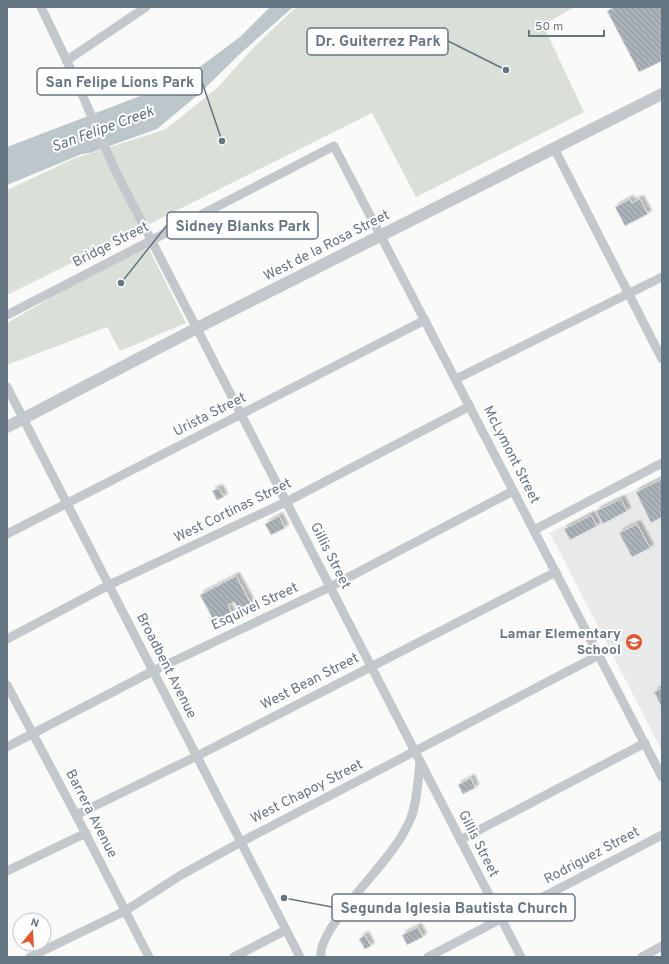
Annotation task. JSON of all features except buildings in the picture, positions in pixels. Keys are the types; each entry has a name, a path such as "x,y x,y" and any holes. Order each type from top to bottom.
{"street":[{"name":"Gillis Street","path":"41,7 75,78 114,168 521,957"},
{"path":"66,61 146,7"},
{"name":"West de la Rosa Street","path":"7,427 197,328 662,94"},
{"name":"McLymont Street","path":"334,146 662,777"},
{"name":"Bridge Street","path":"7,315 334,146"},
{"path":"554,148 662,359"},
{"path":"456,379 629,295 662,277"},
{"name":"Urista Street","path":"7,534 425,320"},
{"name":"Broadbent Avenue","path":"7,387 300,957"},
{"name":"West Cortinas Street","path":"7,639 109,585 286,502 470,406"},
{"path":"534,530 662,463"},
{"name":"Esquivel Street","path":"7,747 33,732 153,671 330,587 513,491"},
{"name":"West Bean Street","path":"76,815 197,756 556,572"},
{"name":"West Chapoy Street","path":"30,957 125,912 181,875 241,842 599,655"},
{"name":"Barrera Avenue","path":"7,685 33,732 149,957"},
{"path":"460,840 645,743"},
{"path":"321,957 320,951 333,925 364,884 395,847 411,818 417,791 420,761"},
{"path":"7,871 86,834"},
{"name":"Rodriguez Street","path":"428,957 662,835"},
{"path":"234,957 286,930"},
{"path":"642,957 662,946"}],"shaded area":[{"path":"301,7 575,7 543,25 584,112 416,197 372,113 7,295 7,190 73,159 166,129 217,88 255,46 294,9"},
{"path":"146,243 186,323 120,351 107,327 7,365 7,323"},
{"name":"Lamar Elementary School","path":"662,476 662,751 550,533"}],"water":[{"name":"San Felipe Creek","path":"270,7 295,7 242,52 200,93 157,129 90,153 82,154 7,185 7,147 182,80 240,37"}],"place":[{"name":"Dr. Guiterrez Park","path":"506,70"},
{"name":"San Felipe Lions Park","path":"222,141"},
{"name":"Sidney Blanks Park","path":"121,283"},
{"name":"Lamar Elementary School","path":"634,642"},
{"name":"Segunda Iglesia Bautista Church","path":"284,898"}]}
